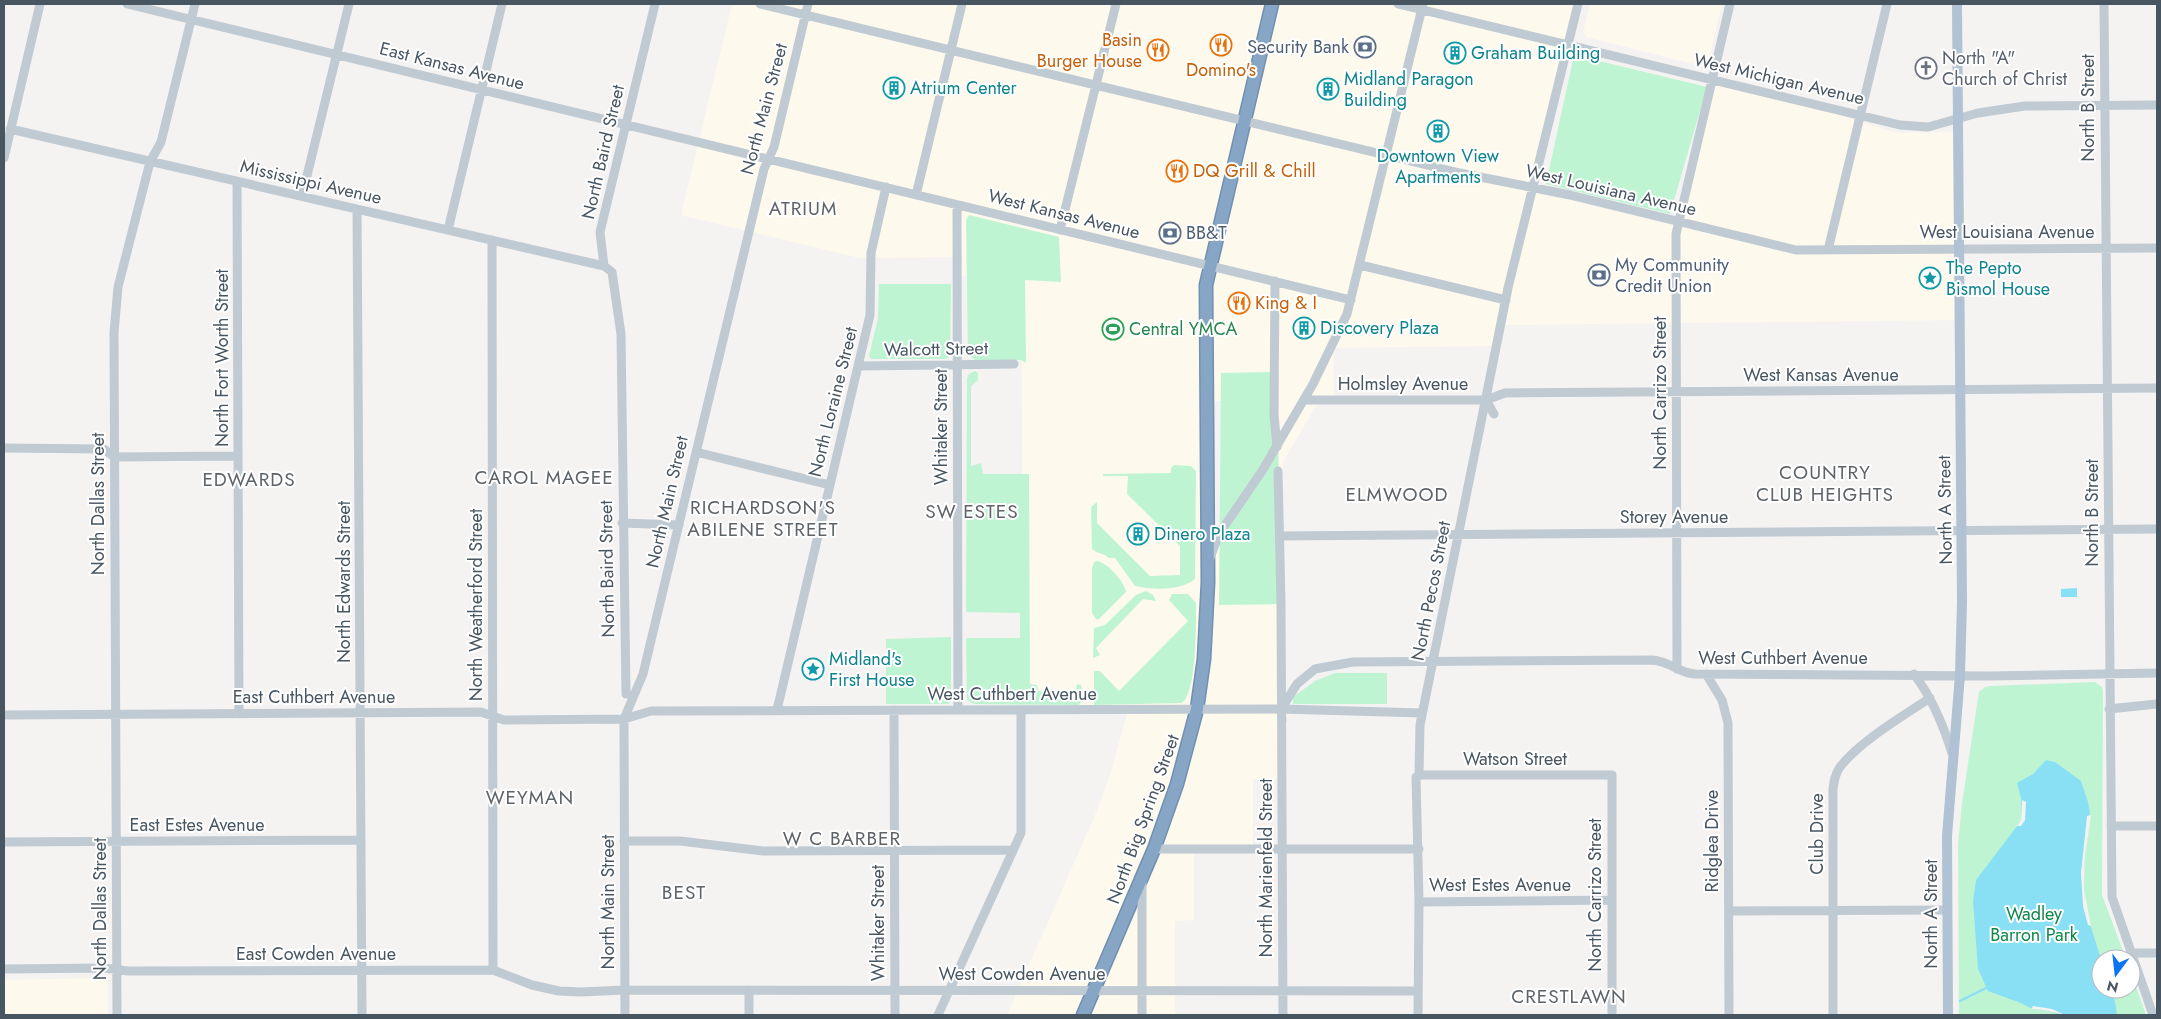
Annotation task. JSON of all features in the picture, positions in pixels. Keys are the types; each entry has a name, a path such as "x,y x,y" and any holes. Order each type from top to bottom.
{"highway":[{"name":"North Big Spring Street","path":"1083,1015 1154,849 1177,784 1197,709 1204,659 1208,560 1206,285 1272,4"}],"main road":[{"name":"North A Street","path":"1948,1015 1947,836 1952,753 1960,675 1962,602 1957,4"}],"street":[{"path":"4,158 40,4"},
{"name":"East Kansas Avenue","path":"127,4 769,159"},
{"name":"North Dallas Street","path":"117,1015 114,333 118,287 150,162 161,142 195,4"},
{"path":"302,196 348,4"},
{"path":"448,230 502,4"},
{"name":"North Baird Street","path":"626,694 622,524 621,334 612,272 604,266 600,232 654,4"},
{"name":"West Louisiana Avenue","path":"760,4 1386,155 1533,189 1570,194 1796,250 2157,248"},
{"name":"North Main Street","path":"625,1015 624,719 643,674 764,169 774,147 808,4"},
{"path":"916,195 962,4"},
{"path":"1060,230 1116,4"},
{"name":"West Michigan Avenue","path":"1398,4 1422,7 1568,45 1900,125 1919,127 1978,113 2025,106 2157,106"},
{"name":"North Pecos Street","path":"1418,1015 1419,902 1416,776 1419,776 1420,725 1506,300 1578,4"},
{"name":"North Carrizo Street","path":"1677,669 1676,234 1730,4"},
{"path":"1828,250 1887,4"},
{"name":"North B Street","path":"2104,4 2112,897 2132,949"},
{"path":"1208,560 1220,534 1277,446 1304,400 1330,352 1351,300 1422,7"},
{"name":"Mississippi Avenue","path":"10,129 604,266"},
{"name":"West Kansas Avenue","path":"769,159 1351,300"},
{"name":"North Fort Worth Street","path":"237,182 240,714"},
{"name":"North Loraine Street","path":"777,710 870,315 871,253 886,188"},
{"name":"Whitaker Street","path":"957,205 958,710"},
{"name":"North Edwards Street","path":"357,209 362,1015"},
{"name":"North Weatherford Street","path":"492,240 493,970"},
{"path":"1360,265 1506,300"},
{"path":"1275,281 1274,415 1277,446"},
{"name":"Walcott Street","path":"859,366 1014,364"},
{"name":"West Kansas Avenue","path":"1486,400 1505,393 2157,388"},
{"name":"Holmsley Avenue","path":"1304,400 1486,400 1494,414"},
{"path":"4,448 104,449 114,457 238,456"},
{"path":"696,452 830,485"},
{"name":"North Marienfeld Street","path":"1278,471 1282,721 1283,1015"},
{"path":"622,524 678,524"},
{"name":"Storey Avenue","path":"1280,536 2157,529"},
{"name":"West Cuthbert Avenue","path":"1281,709 1297,684 1315,669 1353,662 1653,660 1669,663 1689,674 1914,674 1988,676 2157,673"},
{"name":"Ridglea Drive","path":"1706,674 1722,700 1728,723 1729,1015"},
{"path":"1914,674 1930,698 1941,720 1952,753"},
{"name":"Club Drive","path":"1833,1015 1833,789 1837,774 1850,755 1930,698"},
{"path":"2110,709 2157,704"},
{"name":"West Cuthbert Avenue","path":"624,719 651,711 777,710 1281,709 1422,713"},
{"name":"Whitaker Street","path":"894,710 895,1015"},
{"path":"938,1015 1021,833 1021,710"},
{"name":"East Cuthbert Avenue","path":"4,715 481,712 504,720 624,719"},
{"name":"North Carrizo Street","path":"1612,774 1612,1015"},
{"name":"Watson Street","path":"1419,776 1612,774"},
{"path":"2111,826 2157,826"},
{"name":"East Estes Avenue","path":"4,842 361,840"},
{"path":"624,841 680,841 763,851 1014,850"},
{"path":"1154,849 1418,849"},
{"path":"1142,880 1142,1015"},
{"name":"West Estes Avenue","path":"1419,902 1612,900"},
{"path":"1729,911 1947,910"},
{"path":"2141,953 2157,953"},
{"name":"East Cowden Avenue","path":"4,969 493,970 532,985 559,991 625,990"},
{"name":"North B Street","path":"2141,978 2153,1015"},
{"name":"West Cowden Avenue","path":"625,990 1418,991"},
{"path":"749,990 749,1015"}],"shaded area":[{"path":"732,4 1577,4 1532,191 1677,226 1712,81 1784,98 1897,133 1958,132 1964,320 1502,325 1497,346 1333,348 1334,398 1320,399 1283,462 1285,779 1253,779 1253,849 1194,850 1194,920 1175,921 1175,1015 1007,1015 1096,813 1111,772 1128,710 1024,710 1021,276 957,276 956,257 860,258 681,215","holes":["1206,401 1273,401 1217,536 1208,536"]},
{"path":"1590,4 1722,4 1708,61 1701,66 1586,37 1583,32"},
{"path":"108,978 108,1015 4,1015 4,980"}],"green space":[{"path":"1574,55 1707,87 1670,214 1546,184"},
{"path":"969,215 1059,237 1061,282 1025,280 1026,363 1021,360 975,360 968,354 966,220"},
{"path":"879,284 951,284 950,357 945,359 871,359 869,356 878,318"},
{"path":"975,371 978,373 978,380 971,386 971,466 981,463 983,474 1029,474 1030,684 1037,685 1038,691 1076,690 1077,684 1081,685 1084,698 1079,705 974,704 967,700 966,638 1020,638 1020,613 966,612 967,378 969,374"},
{"path":"1277,372 1281,604 1219,605 1221,373"},
{"path":"1174,465 1191,466 1196,471 1195,579 1182,586 1166,589 1135,586 1115,558 1109,558 1092,549 1091,507 1097,502 1097,523 1150,576 1180,575 1180,546 1127,494 1128,476 1103,476 1103,474 1171,473 1171,468"},
{"path":"1097,561 1106,565 1115,573 1126,592 1099,619 1096,619 1092,613 1092,568 1094,562"},
{"path":"1146,591 1153,595 1156,601 1143,599 1096,648 1100,655 1093,658 1094,628 1105,625 1136,595"},
{"path":"1172,594 1188,594 1196,603 1195,656 1191,686 1187,696 1182,703 1094,705 1094,671 1100,671 1119,691 1188,621 1169,600"},
{"path":"951,637 951,702 948,704 886,704 886,639"},
{"path":"1335,673 1387,673 1387,704 1293,704 1293,697 1315,681"},
{"name":"Wadley Barron Park","path":"2095,682 2102,687 2102,895 2122,949 2091,949 2091,999 2140,999 2146,1015 1959,1015 1958,845 1962,803 1979,692 1985,687"}],"water":[{"path":"2077,588 2077,597 2061,597 2061,589"},
{"path":"2046,760 2055,762 2081,781 2090,813 2085,857 2084,889 2090,924 2098,949 2091,949 2091,999 2115,999 2117,1015 2061,1015 2045,1010 2032,1009 1988,991 1978,969 1973,901 1976,880 2021,821 2021,798 2017,783 2033,774"}],"pier":[{"path":"2022,800 2026,802 2025,820 2021,826 2017,826 2021,820"},
{"path":"2091,815 2085,857 2084,889 2091,926 2088,925 2083,906 2081,873 2087,816"},
{"path":"2033,1006 2052,1009 2065,1015 2031,1009"}],"waterway":[{"path":"1960,1001 1986,988"}],"place":[{"name":"Domino's","path":"1221,45"},
{"name":"Security Bank","path":"1365,47"},
{"name":"Basin Burger House","path":"1158,50"},
{"name":"Graham Building","path":"1455,53"},
{"name":"North \"A\" Church of Christ","path":"1926,68"},
{"name":"Atrium Center","path":"894,88"},
{"name":"Midland Paragon Building","path":"1328,89"},
{"name":"Downtown View Apartments","path":"1438,131"},
{"name":"DQ Grill & Chill","path":"1177,171"},
{"name":"BB&T","path":"1170,233"},
{"name":"My Community Credit Union","path":"1599,275"},
{"name":"The Pepto Bismol House","path":"1930,278"},
{"name":"King & I","path":"1239,303"},
{"name":"Discovery Plaza","path":"1304,328"},
{"name":"Central YMCA","path":"1113,329"},
{"name":"Dinero Plaza","path":"1138,534"},
{"name":"Midland's First House","path":"813,669"}],"district":[{"name":"ATRIUM","path":"803,208"},
{"name":"CAROL MAGEE","path":"544,477"},
{"name":"EDWARDS","path":"249,479"},
{"name":"COUNTRY CLUB HEIGHTS","path":"1825,483"},
{"name":"ELMWOOD","path":"1397,494"},
{"name":"SW ESTES","path":"972,511"},
{"name":"RICHARDSON'S ABILENE STREET","path":"763,518"},
{"name":"WEYMAN","path":"530,797"},
{"name":"W C BARBER","path":"842,838"},
{"name":"BEST","path":"684,892"},
{"name":"CRESTLAWN","path":"1569,996"}]}
